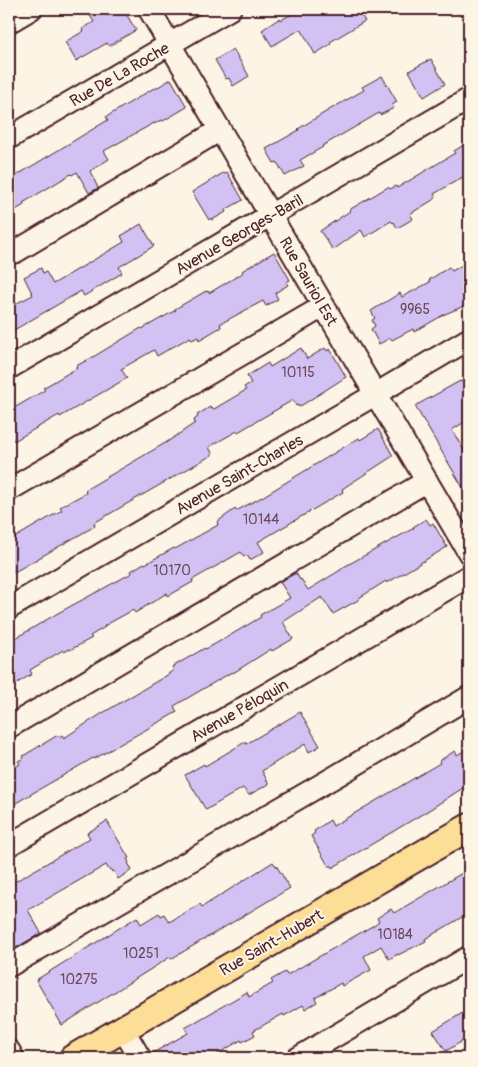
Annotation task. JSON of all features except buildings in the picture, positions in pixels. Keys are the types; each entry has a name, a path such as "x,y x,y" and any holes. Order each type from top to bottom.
{"main road":[{"name":"Rue Saint-Hubert","path":"73,1058 469,827"}],"street":[{"path":"9,22 31,9"},
{"name":"Rue Sauriol Est","path":"149,9 469,552"},
{"name":"Rue De La Roche","path":"9,138 230,9"},
{"name":"Avenue Georges-Baril","path":"9,368 469,99"},
{"path":"15,252 220,130"},
{"path":"9,490 324,306"},
{"name":"Avenue Saint-Charles","path":"9,608 469,339"},
{"path":"9,727 427,482"},
{"name":"Avenue Péloquin","path":"9,845 469,576"},
{"path":"9,966 469,697"},
{"path":"298,1058 469,957"},
{"path":"123,1029 140,1058"},
{"path":"9,1051 13,1058"}]}
